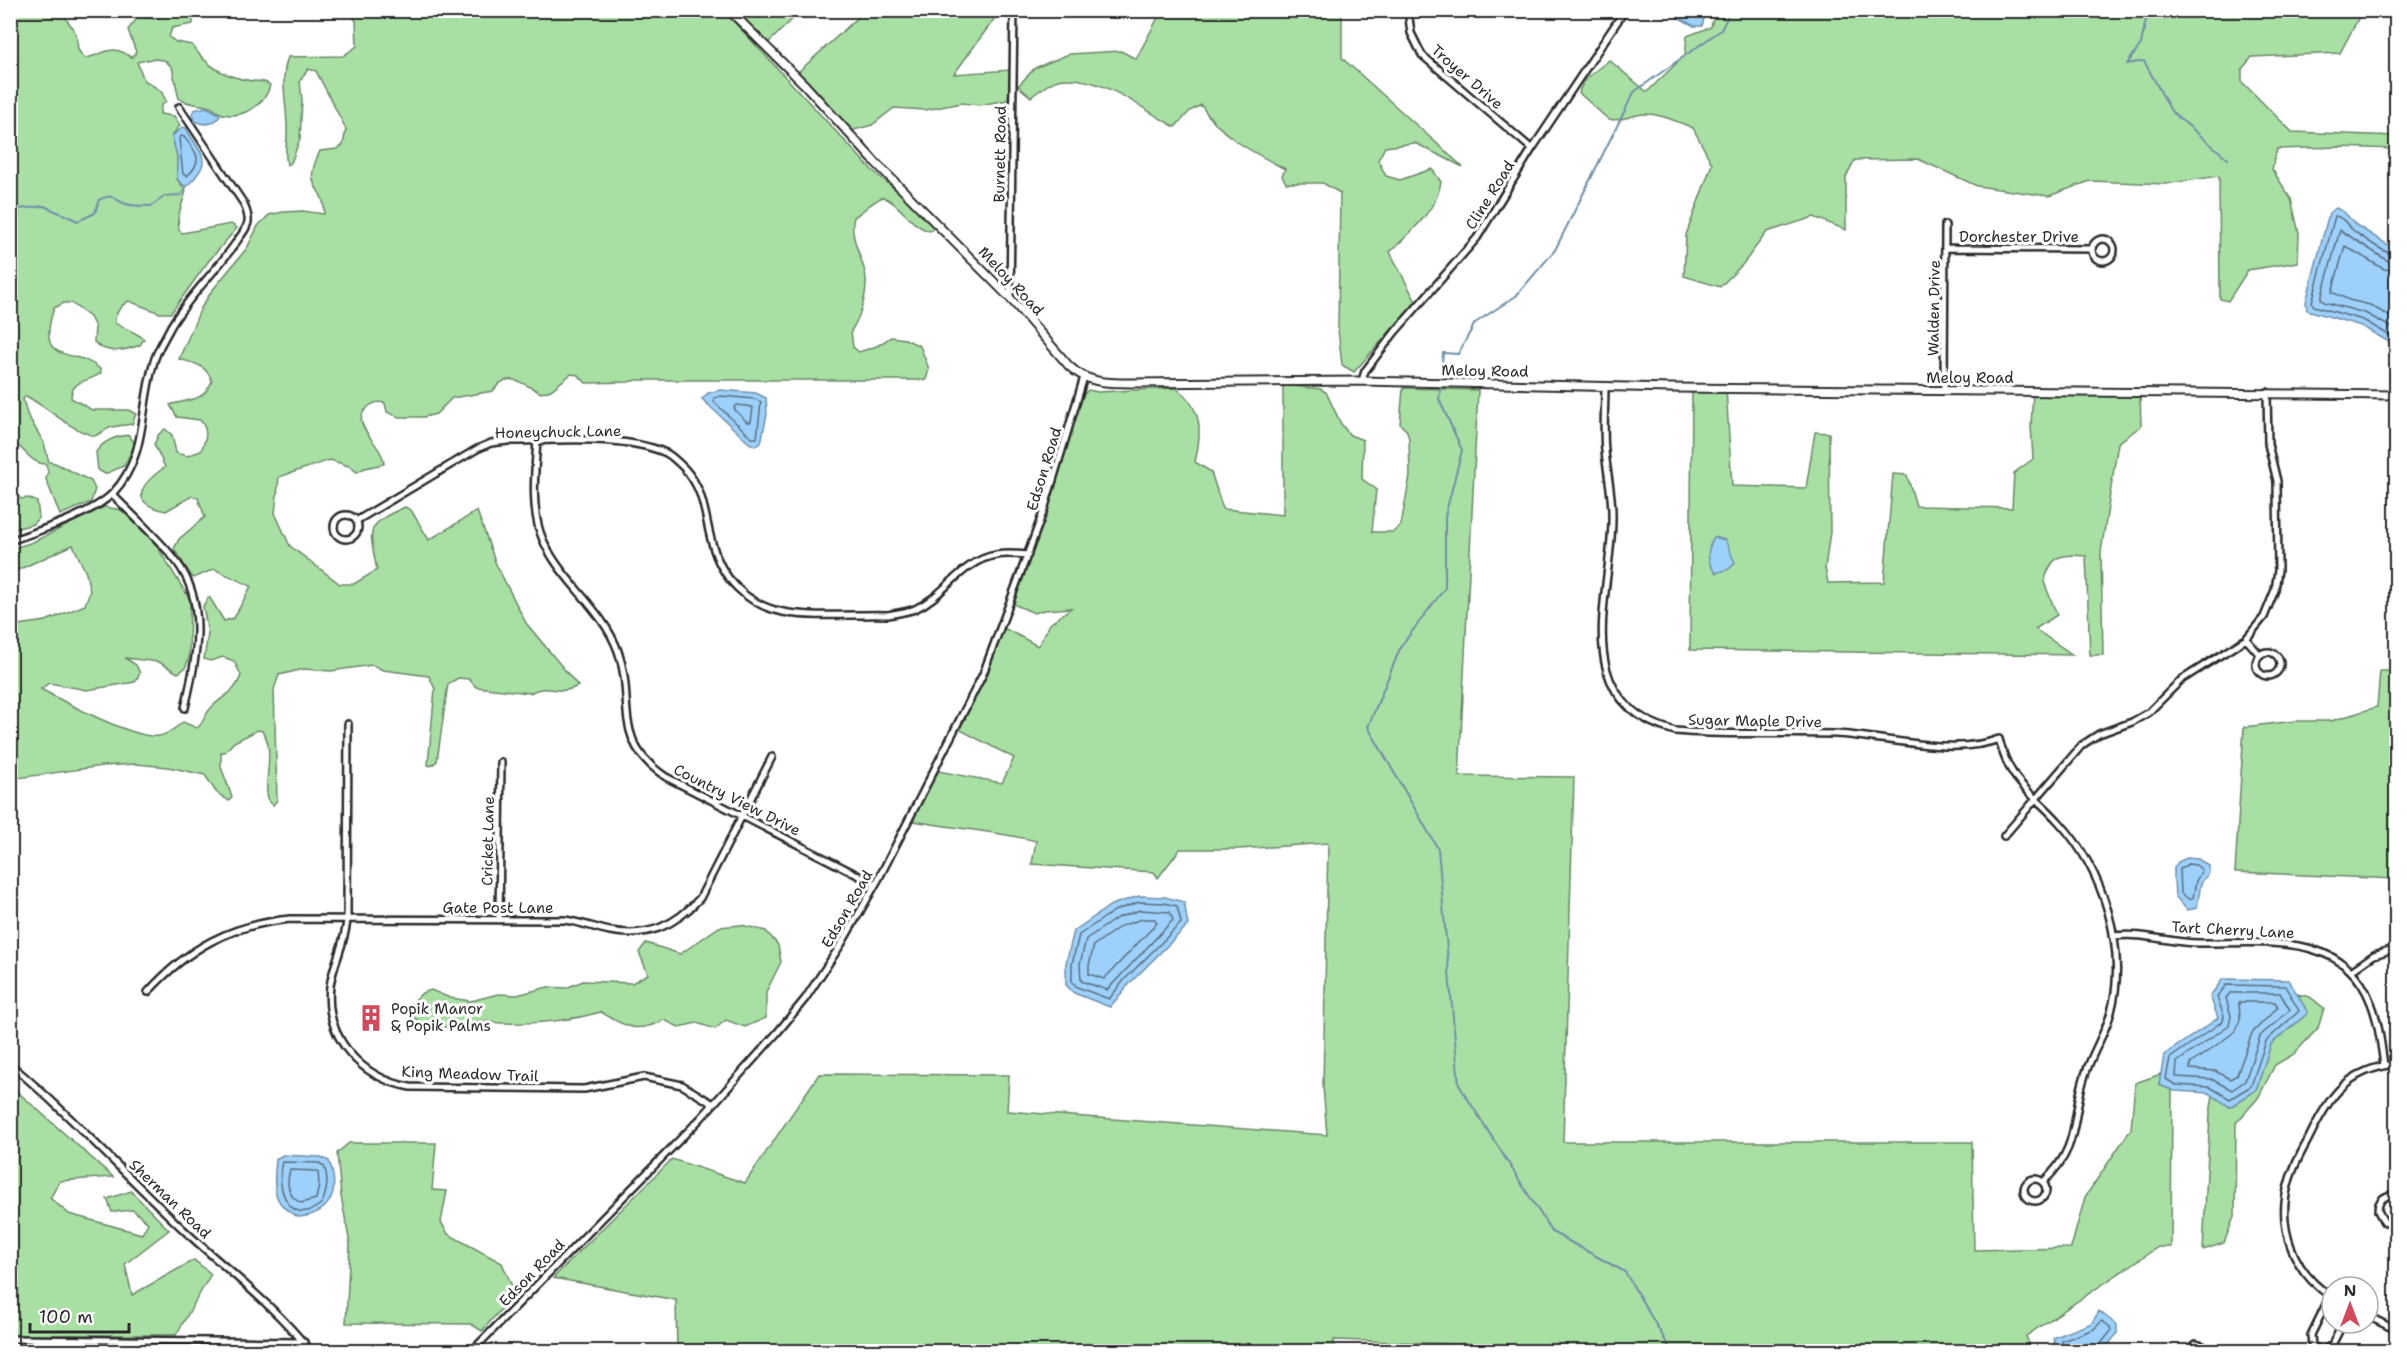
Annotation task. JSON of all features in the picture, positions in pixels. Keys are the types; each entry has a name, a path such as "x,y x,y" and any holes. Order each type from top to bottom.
{"street":[{"name":"Meloy Road","path":"729,10 805,85 875,162 1010,298 1069,366 1084,378 1101,382 1362,381 1605,387 2397,394"},
{"name":"Burnett Road","path":"1010,298 1014,10"},
{"name":"Troyer Drive","path":"1408,10 1411,33 1422,55 1532,149"},
{"name":"Cline Road","path":"1362,381 1365,371 1389,340 1477,238 1532,149 1625,10"},
{"path":"10,541 79,513 112,494 124,479 136,456 141,439 149,381 158,351 176,318 248,225 249,218 244,204 179,107"},
{"name":"Walden Drive","path":"1944,391 1947,248 1945,225"},
{"name":"Dorchester Drive","path":"2106,239 2112,244 2114,253 2109,260 2099,261 2093,257 2092,249 2096,241 2106,239"},
{"name":"Dorchester Drive","path":"1947,248 2092,249"},
{"name":"Edson Road","path":"471,1352 713,1104 805,999 842,943 983,675 1058,467 1084,378"},
{"name":"Sugar Maple Drive","path":"1605,387 1604,440 1612,519 1601,636 1602,652 1607,673 1616,692 1632,710 1663,728 1690,732 1835,734 1924,745 1981,743 1999,739 2004,760 2011,773 2035,799"},
{"path":"2004,836 2082,745 2099,734 2141,718 2181,680 2246,639 2269,609 2277,581 2277,481 2268,444 2267,392"},
{"name":"Country View Drive","path":"537,441 535,502 540,532 550,554 614,640 622,668 627,724 632,742 656,771 875,884"},
{"name":"Honeychuck Lane","path":"356,521 477,448 491,443 623,441 668,454 693,478 700,492 714,552 727,578 752,600 782,612 888,615 901,613 915,609 928,601 965,568 980,560 995,555 1028,555"},
{"path":"112,494 177,563 192,592 198,623 198,640 185,708"},
{"name":"Honeychuck Lane","path":"340,517 351,517 356,521 357,533 351,538 343,538 336,533 335,526 340,517"},
{"path":"2246,639 2260,655"},
{"path":"2267,652 2275,654 2280,664 2277,671 2271,675 2260,672 2256,666 2260,655 2267,652"},
{"name":"King Meadow Trail","path":"348,724 347,920 341,951 330,987 331,1012 339,1040 354,1060 392,1084 410,1087 584,1089 630,1078 656,1077 682,1084 713,1104"},
{"name":"Gate Post Lane","path":"148,992 161,977 194,950 247,926 290,920 576,921 612,931 632,933 651,931 685,915 700,898 772,757"},
{"name":"Cricket Lane","path":"499,920 501,762"},
{"path":"2035,799 2060,822 2082,852 2099,886 2113,936 2116,980 2111,1012 2085,1075 2075,1131 2067,1152 2056,1170 2043,1182"},
{"name":"Tart Cherry Lane","path":"2113,936 2144,934 2193,943 2293,944 2319,950 2336,959 2351,971 2362,985 2371,1002 2385,1065"},
{"path":"2351,971 2374,955 2397,948"},
{"name":"Sherman Road","path":"10,1064 61,1110 184,1230 276,1312 311,1352"},
{"path":"2320,1287 2307,1275 2291,1249 2284,1218 2287,1188 2299,1158 2331,1097 2354,1077 2385,1065 2397,1064"},
{"path":"2034,1179 2043,1182 2046,1191 2044,1197 2035,1202 2026,1198 2023,1192 2026,1183 2034,1179"},
{"path":"2397,1195 2385,1197 2378,1207 2379,1215 2384,1222 2397,1225"},
{"path":"2320,1318 2311,1335 2312,1346 2319,1350 2330,1348 2337,1335"},
{"path":"2380,1322 2397,1330"},
{"path":"10,1339 304,1342"},
{"path":"2186,1352 2196,1344 2203,1346 2208,1352"}],"green space":[{"path":"174,10 183,11 193,17 193,24 172,28 169,37 176,42 192,45 210,65 225,74 270,85 264,98 252,109 238,114 223,114 210,107 179,99 172,67 164,60 152,59 137,62 144,80 161,91 166,101 161,106 160,114 174,116 180,125 172,136 177,156 177,179 186,191 178,217 179,230 182,233 231,224 237,228 207,263 171,313 160,313 129,301 121,307 115,323 144,339 140,345 122,350 104,349 94,342 95,327 90,317 71,303 64,303 54,308 49,327 49,340 53,348 90,362 100,369 101,373 74,387 71,398 92,410 129,410 136,414 132,424 111,427 95,436 68,424 26,396 23,399 27,414 44,443 49,462 91,481 95,489 91,502 60,515 46,479 48,472 46,464 31,458 11,440 11,11 64,11 66,19 75,32 79,51 85,58 114,50 132,58 136,52 128,30 138,17 156,19"},
{"path":"866,10 1000,11 954,74 1011,70 1008,100 979,105 962,103 925,110 894,108 872,125 847,132 795,75"},
{"path":"1162,10 1342,11 1342,58 1463,167 1415,143 1385,147 1378,160 1386,176 1400,180 1432,169 1441,182 1428,211 1414,229 1390,252 1416,302 1354,372 1342,365 1338,329 1340,193 1323,183 1286,183 1282,176 1285,169 1228,135 1201,105 1190,111 1175,127 1119,94 1088,81 1058,80 1031,97 1018,86 1035,68 1069,54 1121,51 1136,59"},
{"path":"2319,10 2360,15 2340,53 2252,57 2242,69 2242,82 2292,132 2396,136 2396,149 2338,147 2277,149 2272,169 2291,199 2299,233 2298,262 2248,270 2228,301 2220,299 2219,176 2165,184 2090,181 2049,196 1977,186 1918,159 1855,160 1846,177 1846,230 1814,217 1767,232 1743,264 1720,287 1684,276 1686,235 1712,164 1693,128 1666,117 1651,114 1609,120 1579,93 1583,83 1609,60 1647,92 1685,55 1687,36 1711,27 1715,11"},
{"path":"349,11 724,11 871,169 903,196 934,228 930,231 917,225 896,205 883,197 854,217 853,224 854,238 865,272 866,287 858,318 851,331 853,347 859,352 877,346 891,337 905,339 920,346 929,369 926,380 637,380 586,383 578,375 571,374 551,390 541,393 516,380 504,381 493,391 452,398 436,414 424,417 399,417 387,412 385,403 373,404 362,414 362,421 382,456 384,464 357,472 349,466 330,460 279,477 275,513 290,546 340,584 354,584 377,570 372,545 373,530 376,524 392,513 405,507 411,510 429,540 477,511 496,564 526,623 578,686 565,690 543,689 530,693 476,687 469,679 458,678 448,684 437,761 431,766 428,765 435,689 429,676 383,670 372,665 331,671 304,669 279,675 274,689 277,800 273,805 267,792 269,750 267,740 262,731 258,730 234,742 225,752 221,752 221,767 232,797 229,801 216,792 205,775 168,767 136,764 102,766 11,779 11,626 46,621 85,605 90,591 86,573 73,545 11,573 11,549 33,542 104,507 122,510 157,546 190,600 189,658 185,668 178,673 159,662 125,658 136,665 140,673 135,682 87,690 49,683 41,689 117,726 148,736 159,736 183,722 197,728 211,708 239,681 241,675 234,661 223,657 210,661 204,659 208,634 203,606 210,598 224,621 234,618 251,586 214,569 194,578 174,549 179,539 205,517 198,498 192,496 166,511 146,503 142,498 142,492 150,479 165,467 154,444 159,434 165,429 172,435 176,453 187,456 201,451 206,435 203,424 200,420 177,417 170,405 199,397 212,381 203,368 179,359 201,308 211,292 247,248 258,226 269,215 303,211 324,214 324,204 312,174 320,151 337,149 343,145 346,129 316,71 308,69 300,81 302,100 300,139 291,163 287,165 285,66 288,57 343,56 357,46 356,21"},
{"path":"730,11 801,11 765,46"},
{"path":"1283,385 1320,389 1326,392 1341,424 1350,435 1363,440 1362,479 1376,489 1372,532 1393,532 1401,525 1410,476 1409,439 1407,431 1400,424 1403,388 1478,390 1459,776 1574,777 1563,1142 1972,1142 1974,1250 2071,1248 2085,1197 2131,1129 2135,1083 2161,1074 2159,1085 2172,1090 2171,1247 2158,1247 2026,1336 2032,1351 1562,1352 1561,1347 1334,1340 1335,1352 677,1351 676,1300 553,1278 672,1159 745,1183 819,1074 1009,1075 1007,1111 1327,1135 1323,1086 1328,843 1239,849 1180,849 1158,878 1154,872 1032,864 1036,841 908,820 933,770 1002,783 1014,758 955,727 983,674 1002,627 1038,646 1050,624 1071,608 1034,613 1011,603 1058,467 1060,467 1081,398 1088,390 1098,392 1176,388 1196,412 1199,441 1195,462 1211,472 1223,509 1283,515"},
{"path":"1692,388 1726,388 1732,486 1806,488 1815,432 1829,433 1830,532 1825,568 1828,583 1884,582 1893,474 1907,475 1916,506 2012,508 2014,473 2033,459 2031,426 2033,391 2140,392 2141,426 2118,443 2101,552 2103,655 2090,655 2086,556 2070,555 2054,561 2044,582 2057,615 2035,629 2073,655 1690,650"},
{"path":"129,435 135,444 124,466 105,474 98,470 96,452 99,448 111,439"},
{"path":"11,470 14,492 21,499 29,498 37,502 39,517 33,524 11,530"},
{"path":"2380,671 2396,671 2396,879 2235,872 2244,727 2295,721 2331,721 2377,707"},
{"path":"741,925 766,931 778,945 781,962 766,992 766,1018 745,1027 726,1020 715,1029 697,1023 679,1027 664,1020 639,1028 625,1025 601,1012 553,1021 501,1023 481,1021 447,1027 432,1026 414,1018 412,1003 422,993 431,990 450,998 471,1001 498,994 517,995 548,987 566,988 583,981 632,983 648,974 639,952 646,943 680,954 719,927"},
{"path":"2297,994 2310,997 2324,1008 2318,1028 2294,1054 2275,1065 2258,1098 2236,1123 2235,1214 2224,1243 2203,1250 2213,1095 2230,1107 2256,1090 2271,1044 2308,1013"},
{"path":"11,1086 113,1177 60,1181 50,1198 69,1214 142,1234 148,1223 133,1210 112,1212 107,1199 131,1191 169,1230 125,1264 132,1295 194,1260 211,1274 176,1335 11,1335"},
{"path":"349,1143 436,1143 432,1190 447,1191 441,1222 448,1234 502,1263 515,1293 482,1331 471,1324 346,1323 350,1244 341,1196 337,1153"},
{"path":"23,1344 220,1347 219,1352 19,1351"}],"water":[{"path":"1677,11 1706,11 1702,26 1694,26 1676,16"},
{"path":"206,107 220,116 208,124 194,120 192,114 194,110"},
{"path":"183,127 186,128 203,157 201,169 187,186 177,179 177,156 172,136"},
{"path":"2336,208 2344,212 2356,225 2396,250 2396,346 2361,326 2307,310 2306,302 2329,213"},
{"path":"720,390 756,393 766,398 767,414 761,443 755,446 749,443 702,399 708,393"},
{"path":"1714,537 1725,540 1735,563 1729,569 1716,573 1710,564 1709,555"},
{"path":"2187,858 2198,859 2209,866 2209,873 2201,883 2197,908 2187,910 2175,896 2174,868 2178,862"},
{"path":"1139,896 1165,897 1184,902 1188,925 1129,984 1110,1007 1074,993 1066,985 1066,963 1074,931 1111,905"},
{"path":"2223,979 2289,980 2308,1013 2271,1044 2256,1090 2230,1107 2209,1093 2175,1091 2159,1085 2164,1055 2218,1018 2210,996"},
{"path":"283,1155 321,1157 329,1161 334,1182 333,1191 326,1206 310,1215 299,1217 283,1206 276,1193 275,1178 276,1159"},
{"path":"2099,1311 2117,1325 2117,1334 2103,1351 2057,1351 2053,1338 2092,1323"}],"waterway":[{"path":"1441,373 1443,353 1458,354 1475,323 1516,296 1555,250 1634,92 1721,30 1731,10"},
{"path":"2148,10 2141,44 2127,64 2144,61 2171,111 2228,159"},
{"path":"10,210 44,206 78,221 95,213 99,200 104,198 111,197 129,205 151,206 165,196 181,195 187,186"},
{"path":"1440,391 1439,399 1462,450 1445,516 1445,588 1401,646 1368,727 1438,849 1459,1085 1552,1232 1625,1272 1672,1352"}],"place":[{"name":"Popik Manor & Popik Palms","path":"371,1018"}]}
